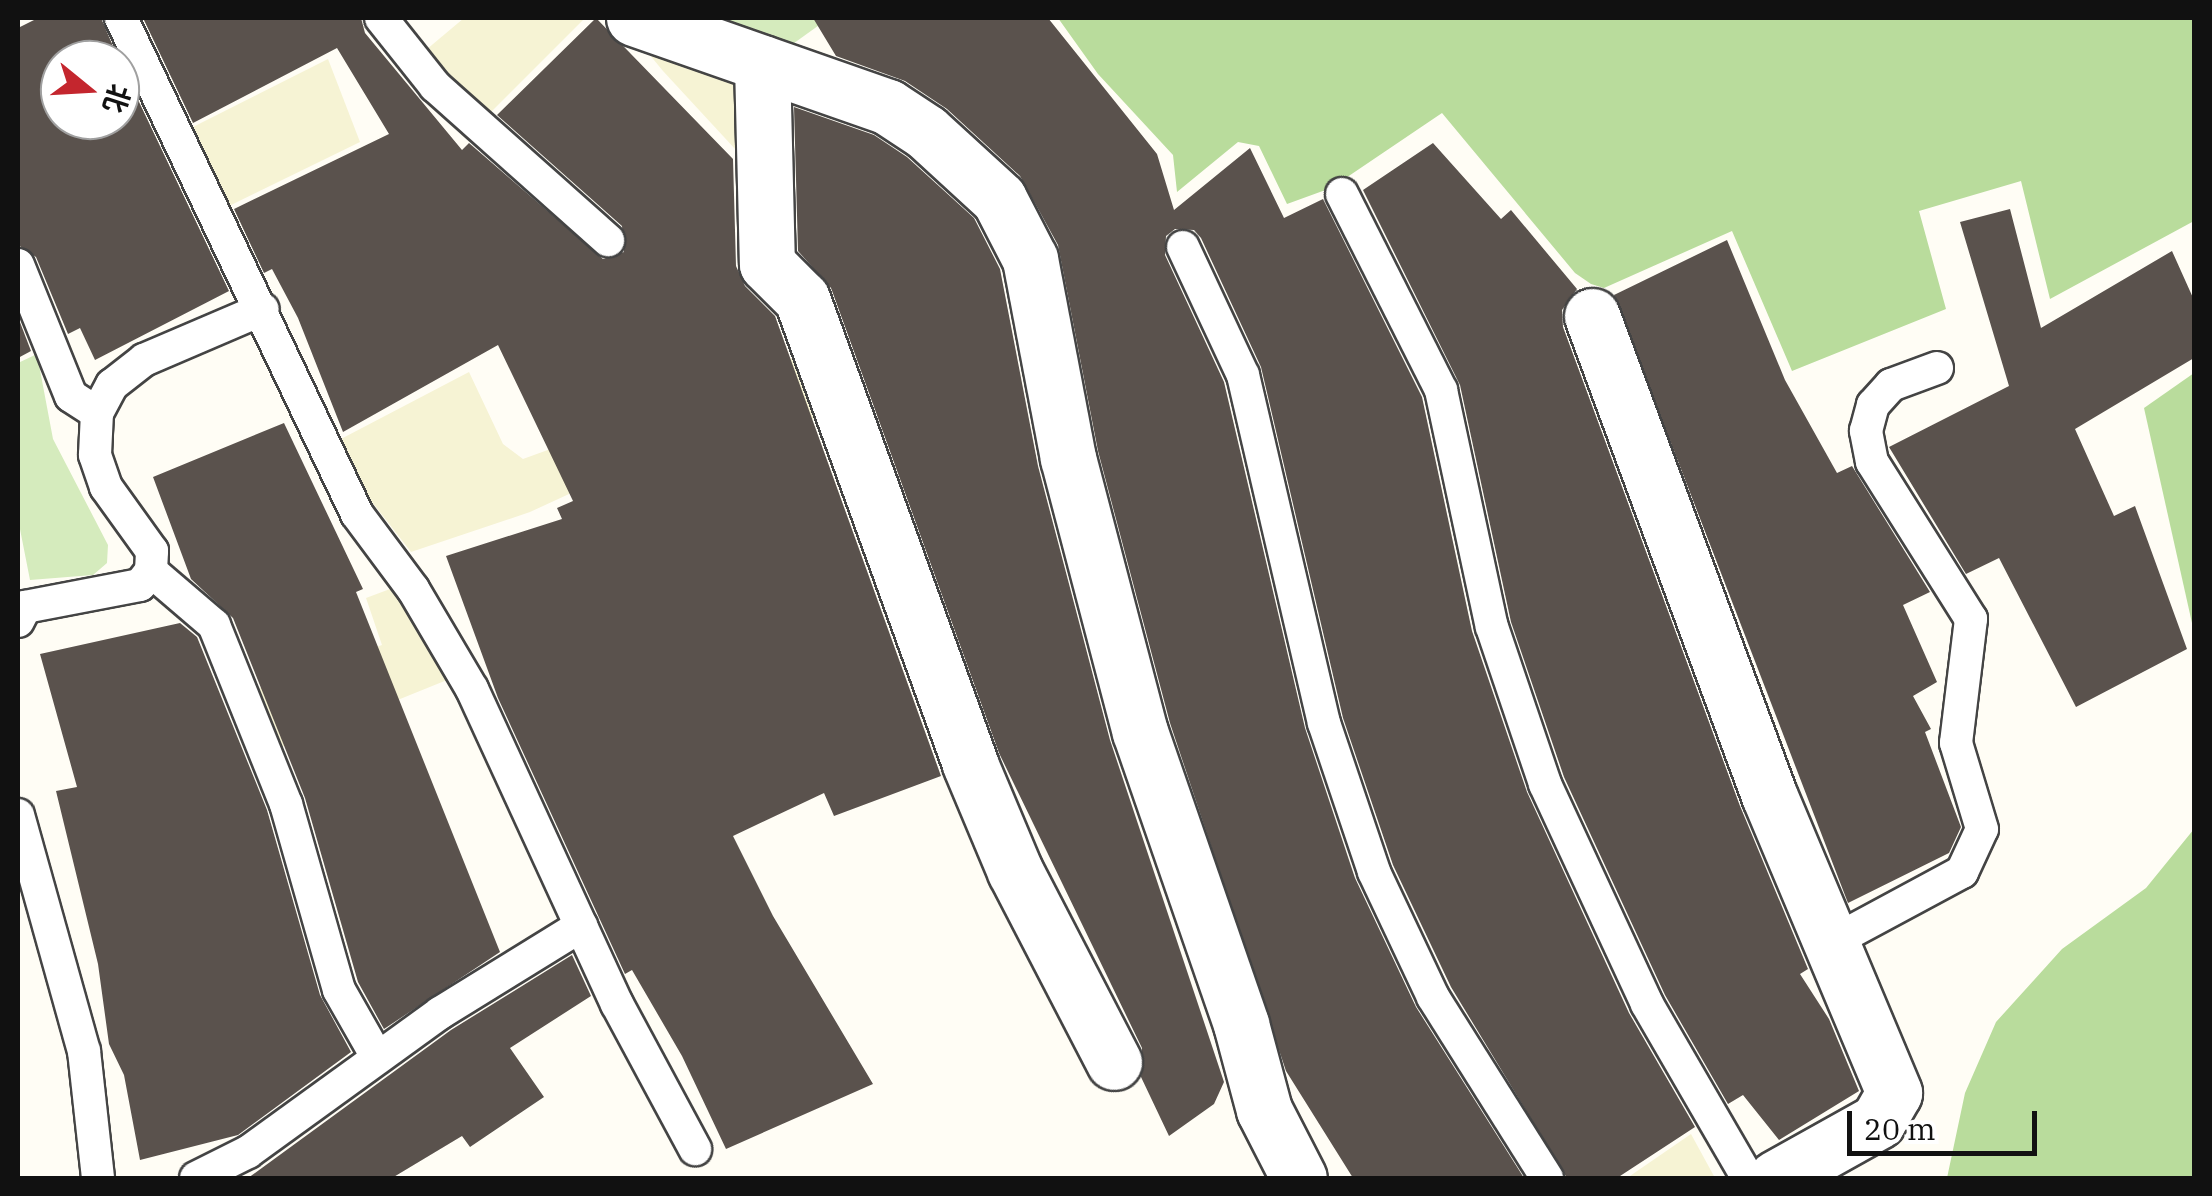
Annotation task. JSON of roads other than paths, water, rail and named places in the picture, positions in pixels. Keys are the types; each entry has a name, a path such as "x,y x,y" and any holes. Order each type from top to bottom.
{"street":[{"path":"634,18 762,64 849,89 926,132 999,199 1030,258 1068,458 1140,732 1241,1024 1264,1110 1300,1178"},
{"path":"762,64 767,264 802,299 978,782 1022,886 1114,1062"},
{"path":"1592,316 1830,943 1886,1064 1891,1107 1878,1122 1776,1178"}],"lane":[{"path":"121,18 263,309 357,514 413,589 480,704 580,926 695,1149"},
{"path":"381,18 435,86 608,240"},
{"path":"1342,194 1441,390 1492,627 1545,784 1647,1004 1748,1178"},
{"path":"1183,246 1242,375 1324,724 1374,872 1433,996 1548,1178"},
{"path":"18,265 71,396 96,413"},
{"path":"18,621 25,607 140,586 151,571 152,551 106,487 95,455 96,413 112,385 144,360 263,309"},
{"path":"1830,943 1962,872 1982,829 1956,743 1971,619 1872,462 1866,432 1872,405 1891,385 1937,368"},
{"path":"151,571 214,625 286,804 338,990 377,1056"},
{"path":"18,815 84,1051 98,1178"},
{"path":"196,1178 248,1152 377,1056 580,926"}]}
